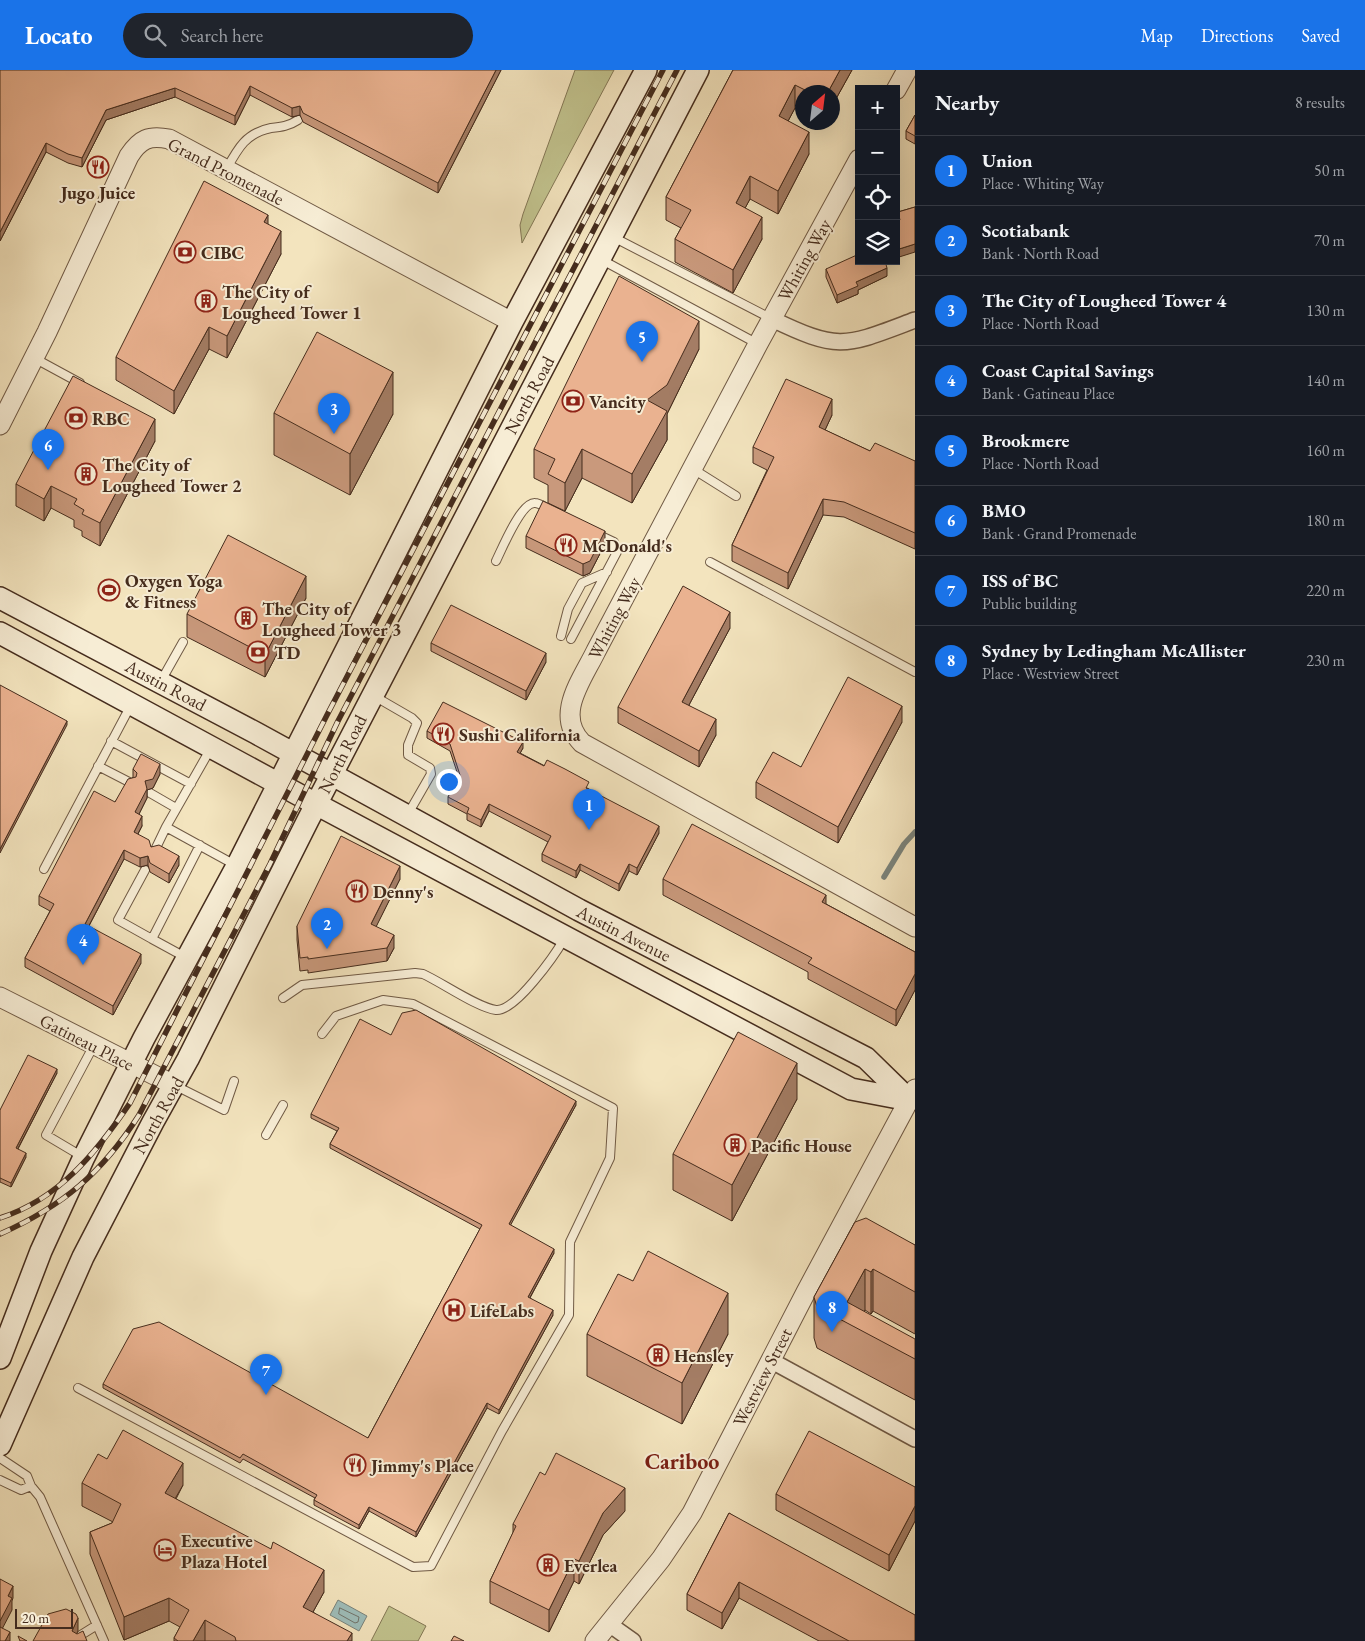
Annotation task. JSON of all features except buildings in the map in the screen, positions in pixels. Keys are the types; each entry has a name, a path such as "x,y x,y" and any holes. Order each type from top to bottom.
{"main road":[{"path":"0,1358 41,1250 84,1157 131,1064 237,866 512,322 646,70"},
{"name":"North Road","path":"0,1445 83,1257 174,1085 331,774 698,70"},
{"name":"Austin Road","path":"0,598 331,774"},
{"name":"Austin Road","path":"0,632 316,804"},
{"name":"Austin Avenue","path":"331,774 406,817 579,910 866,1058 913,1098"},
{"name":"Austin Avenue","path":"316,804 851,1089 913,1098"},
{"path":"565,937 579,910"}],"street":[{"path":"899,85 907,70"},
{"name":"Grand Promenade","path":"0,425 138,143 156,136 168,139 512,322"},
{"name":"Whiting Way","path":"855,166 758,344 574,694 569,712 573,732 582,743 915,926"},
{"path":"772,319 817,339 846,343 858,341 915,320"},
{"name":"Gatineau Place","path":"0,997 174,1085"},
{"name":"Westview Street","path":"595,1641 666,1552 692,1513 770,1360 844,1235 913,1098"},
{"path":"770,1360 915,1439"},
{"path":"609,1624 633,1641"}],"lane":[{"path":"226,170 238,147 247,137 257,131 289,126 298,120"},
{"path":"611,236 772,319"},
{"path":"600,259 758,344"},
{"path":"34,358 90,388"},
{"path":"692,470 736,496"},
{"path":"496,561 521,512 529,504 536,503 558,513"},
{"path":"571,639 617,552 614,542 588,528"},
{"path":"710,562 915,672"},
{"path":"561,636 568,609 582,583 607,572"},
{"path":"160,682 183,642"},
{"path":"372,695 412,718 417,723 406,749 408,755 430,768 430,774 406,817"},
{"path":"44,869 132,703"},
{"path":"111,741 191,784"},
{"path":"154,852 176,808 212,746"},
{"path":"98,766 131,783"},
{"path":"150,793 176,808"},
{"path":"166,827 237,866"},
{"path":"152,939 200,845"},
{"path":"145,870 118,920 187,958"},
{"path":"284,998 302,985 414,973 423,974 485,1006 497,1010 507,1008 544,970 565,937"},
{"path":"78,1388 412,1567 431,1566 502,1431 569,1315 570,1242 610,1158 613,1108 413,1004 384,1000 336,1016 322,1034"},
{"path":"84,1157 46,1135 94,1045"},
{"path":"174,1085 224,1110 234,1081"},
{"path":"266,1135 283,1105"},
{"path":"0,1458 28,1476 31,1486 40,1497 104,1641"},
{"path":"0,1480 21,1490 31,1486"},
{"path":"77,1641 80,1635 97,1625"}],"green space":[{"path":"575,70 614,70 522,243 520,225 523,214"},
{"path":"389,1606 426,1626 418,1641 371,1641"}],"water":[{"path":"338,1600 367,1616 359,1631 330,1615"}],"waterway":[{"path":"884,877 904,844 915,832"}],"railway":[{"path":"0,1218 21,1210 40,1199 74,1172 104,1139 130,1103 327,715 663,70"},
{"path":"0,1234 43,1212 79,1186 111,1154 139,1115 270,864 338,721 677,70"}],"place":[{"name":"Jugo Juice","path":"98,167"},
{"name":"CIBC","path":"185,252"},
{"name":"The City of Lougheed Tower 1","path":"206,301"},
{"name":"Brookmere","path":"642,362"},
{"name":"Vancity","path":"573,401"},
{"name":"RBC","path":"76,418"},
{"name":"The City of Lougheed Tower 4","path":"334,434"},
{"name":"BMO","path":"48,470"},
{"name":"The City of Lougheed Tower 2","path":"86,474"},
{"name":"McDonald's","path":"566,545"},
{"name":"Oxygen Yoga & Fitness","path":"109,590"},
{"name":"The City of Lougheed Tower 3","path":"246,618"},
{"name":"TD","path":"258,652"},
{"name":"Sushi California","path":"443,734"},
{"name":"Union","path":"589,830"},
{"name":"Denny's","path":"357,891"},
{"name":"Scotiabank","path":"327,949"},
{"name":"Coast Capital Savings","path":"83,965"},
{"name":"Pacific House","path":"735,1145"},
{"name":"LifeLabs","path":"454,1310"},
{"name":"Sydney by Ledingham McAllister","path":"832,1332"},
{"name":"Hensley","path":"658,1355"},
{"name":"ISS of BC","path":"266,1395"},
{"name":"Jimmy's Place","path":"355,1465"},
{"name":"Executive Plaza Hotel","path":"165,1550"},
{"name":"Everlea","path":"548,1565"}],"district":[{"name":"Cariboo","path":"682,1461"}]}
